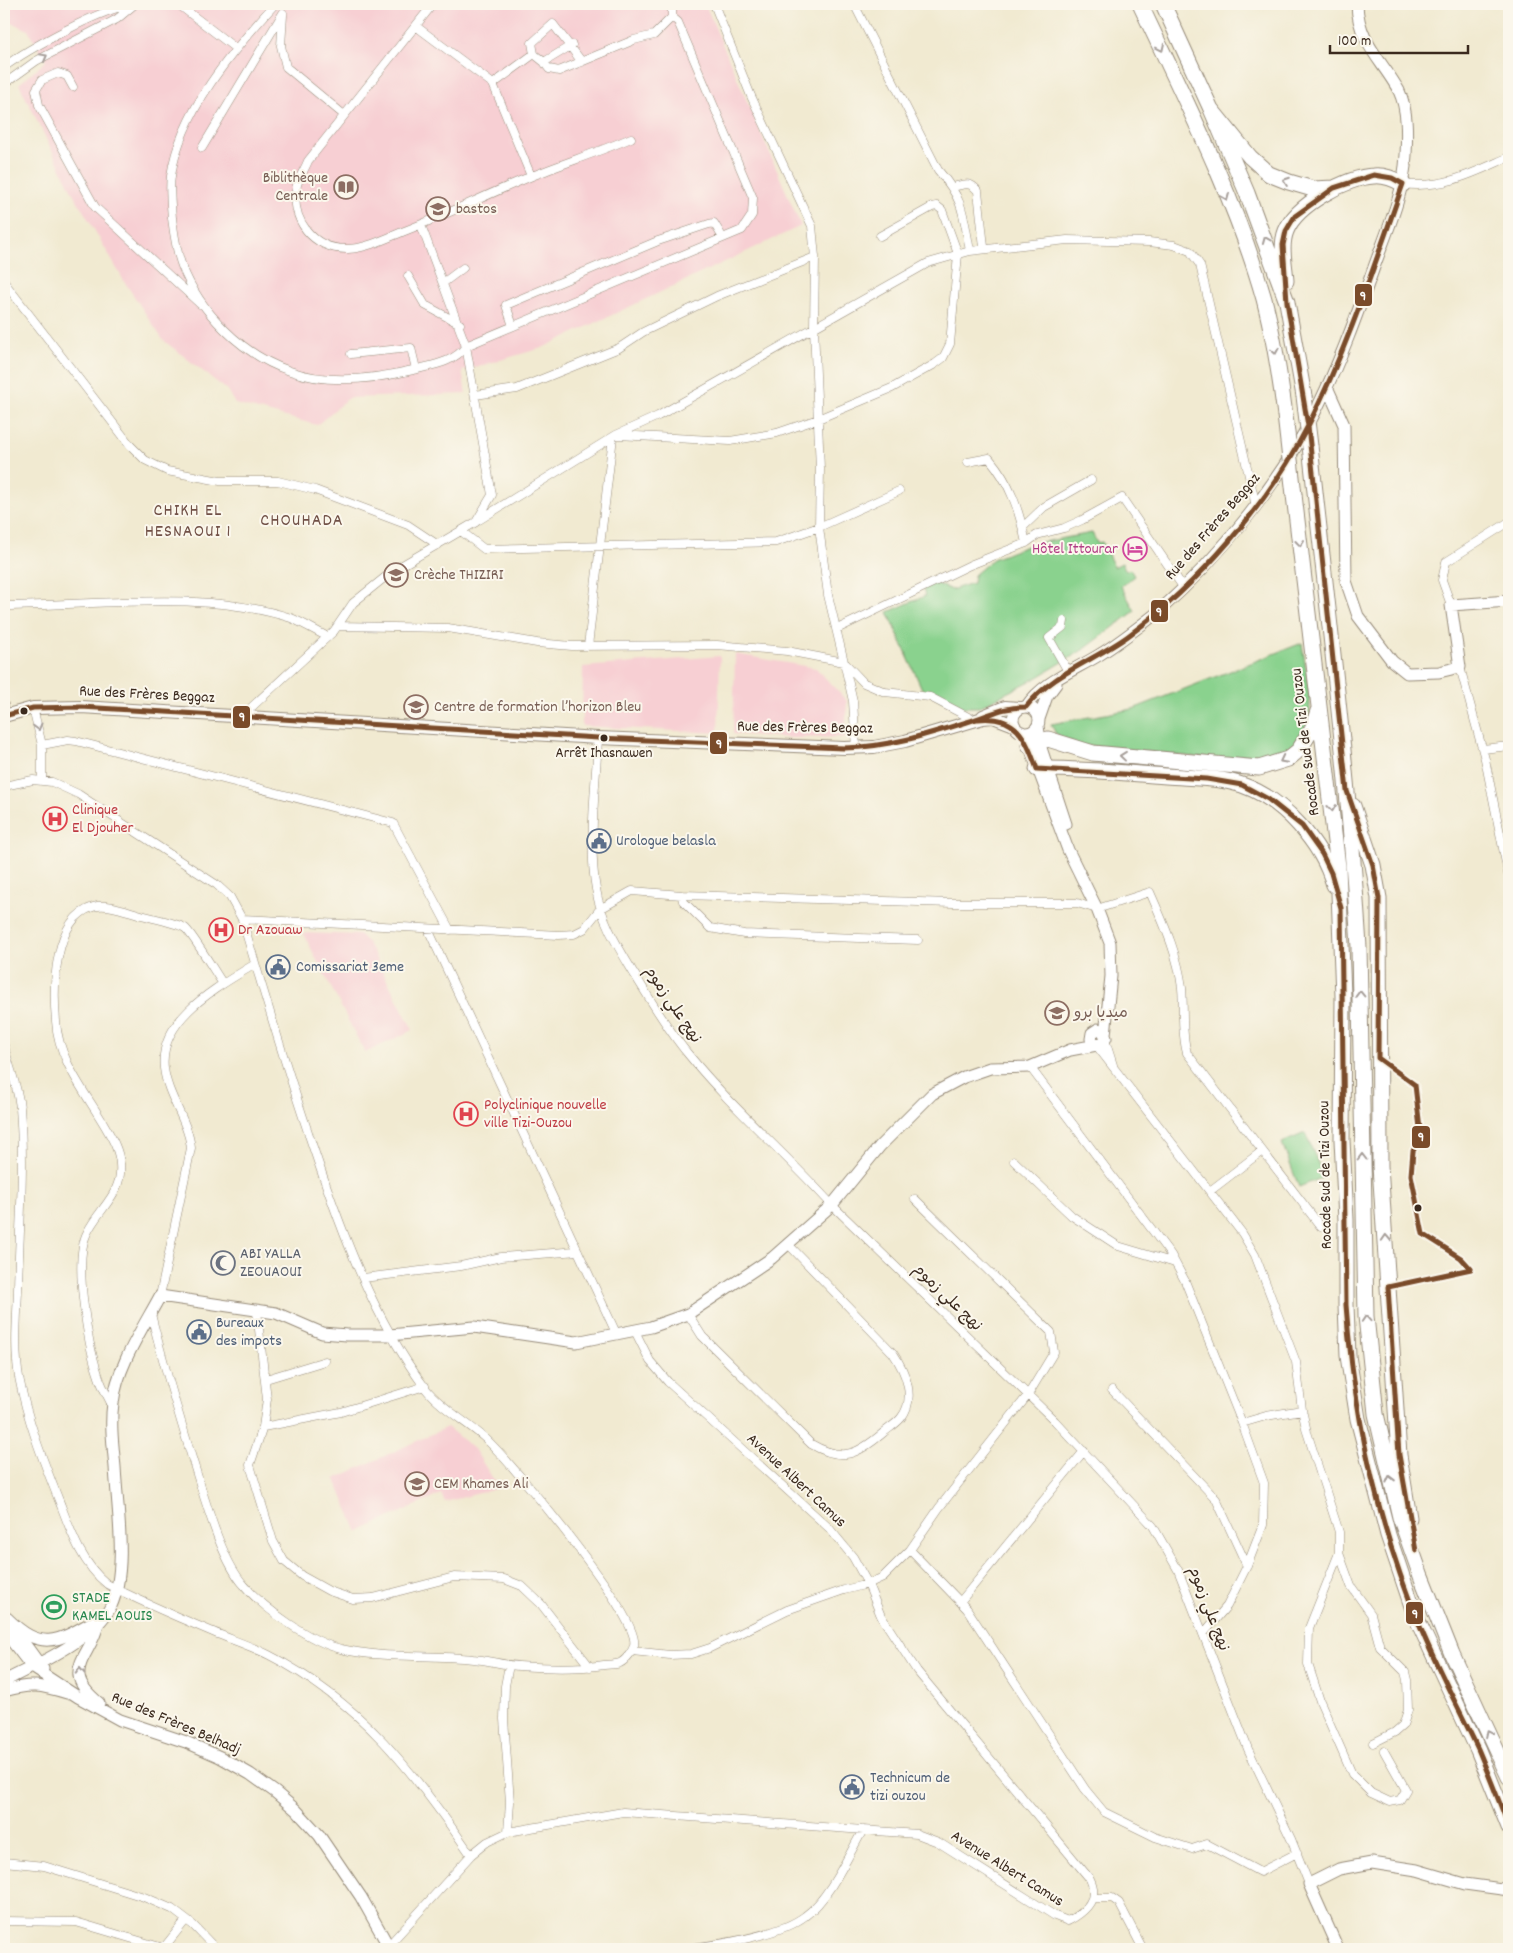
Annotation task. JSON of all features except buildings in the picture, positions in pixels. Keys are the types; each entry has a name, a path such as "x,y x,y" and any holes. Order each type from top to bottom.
{"highway":[{"name":"Rocade Sud de Tizi Ouzou","path":"1140,4 1220,181 1250,255 1264,300 1285,415 1320,707 1341,908 1346,1305 1348,1356 1358,1419 1388,1535 1415,1615 1478,1750 1509,1827"},
{"path":"1163,4 1211,109 1258,221 1287,302"},
{"path":"1211,109 1250,157 1269,174 1313,188 1334,188 1374,176 1392,178 1403,184"},
{"path":"1334,188 1295,216 1286,231 1283,246 1287,302 1304,396 1310,446 1347,791 1359,947 1362,1179 1368,1342 1376,1414 1400,1517 1420,1576 1452,1654 1509,1777"},
{"path":"1030,731 1066,745 1100,754 1260,768 1288,759 1299,750 1312,729 1320,707"},
{"path":"1042,769 1207,779 1242,785 1268,799 1302,826 1322,854 1331,873 1341,908"},
{"path":"1347,791 1373,865 1379,898 1380,1166 1399,1455 1420,1576"}],"main road":[{"name":"Rue des Frères Beggaz","path":"4,714 33,708 81,707 598,738 856,748 874,747 905,741 974,720"},
{"path":"974,720 1005,707 1023,708"},
{"path":"974,720 993,717 1030,731"}],"street":[{"path":"178,4 235,48"},
{"path":"212,316 195,291 182,265 173,227 171,177 177,151 196,108 235,48 277,4 283,13 282,46 286,67 344,115"},
{"path":"433,4 417,27 308,161 297,185 296,207 301,224 313,238 332,248 349,249 368,246 421,225 531,176 631,138"},
{"path":"582,62 572,45 553,24 532,43 534,54 549,69 559,71 582,62 634,40 654,35 672,17 672,4"},
{"path":"714,4 756,106 812,226 815,257 814,328 818,419 819,527 828,595 853,701 856,748"},
{"path":"854,4 938,170 953,187 960,201 970,250"},
{"name":"Rue des Frères Beggaz","path":"1023,708 1034,694 1140,627 1183,588 1256,506 1300,440 1327,387 1345,348 1403,184 1406,154 1405,109 1399,92 1370,50 1358,20 1358,4"},
{"path":"4,68 59,35 113,9 131,5"},
{"path":"4,84 36,61 117,19 131,5"},
{"path":"202,148 283,13"},
{"path":"73,86 67,76 58,73 42,80 36,90 39,105 95,207 154,260 235,339 261,357 290,371 319,378 380,378 460,356 466,346 742,230 752,214 753,198 678,22 672,17"},
{"path":"417,27 493,84 531,176"},
{"path":"544,62 572,45"},
{"path":"493,84 534,54"},
{"path":"1403,184 1424,186 1457,180 1509,157"},
{"path":"953,187 966,183 974,186 978,192 984,247"},
{"path":"615,436 730,441 777,432 818,419 892,388 943,358 950,344 958,254 942,210 937,206 880,236"},
{"path":"513,326 506,305 560,282 658,242 709,224 714,223 723,238"},
{"path":"421,225 460,324 466,346 492,495 476,522"},
{"path":"242,716 328,637 338,626 353,603 394,570 615,436 658,416 928,263 984,247 1067,240 1149,242 1174,245 1190,251 1200,265 1256,506"},
{"path":"475,395 517,389 619,348 643,332 717,296 815,257"},
{"path":"444,283 463,268"},
{"path":"408,276 426,305 460,324"},
{"path":"4,282 130,445 156,466 167,471 220,481 265,480 301,486 408,525 438,545"},
{"path":"351,354 411,348 416,369"},
{"path":"1327,387 1344,425 1346,581 1358,616 1378,646 1400,669 1407,673 1439,672 1460,667"},
{"path":"588,646 615,436"},
{"path":"968,462 989,458 1004,476 1023,527 1026,543"},
{"path":"1023,527 1044,508 1091,480"},
{"path":"461,531 484,549 776,542 819,527 899,491"},
{"path":"837,629 970,565 1026,543 1037,534 1064,528 1082,520 1122,498 1183,588"},
{"path":"1509,522 1446,562 1442,580 1451,605 1460,667 1483,749 1509,878"},
{"path":"1451,605 1509,601"},
{"path":"4,606 204,602 275,614 293,619 328,637"},
{"path":"1030,731 1047,696 1064,676 1049,638 1063,627 1064,621"},
{"path":"338,626 448,628 537,643 588,646 717,645 787,651 844,662 864,683 885,692 930,697 942,701 974,720"},
{"path":"33,708 42,745 42,781"},
{"path":"1030,731 1013,718 1023,708 1034,709 1030,731 1068,850 1097,908 1110,943 1111,976 1107,1009 1097,1038 1115,1072 1210,1191 1242,1233 1255,1255 1296,1362 1302,1410 1307,1432 1339,1532 1339,1552 1351,1586 1371,1614 1380,1647 1405,1672 1408,1710 1403,1725 1395,1732 1373,1743"},
{"name":"نهج علي زموم","path":"598,738 593,850 595,888 600,909 613,939 687,1053 725,1096 800,1169 832,1205 1084,1451 1153,1526 1178,1570 1248,1749 1297,1854 1308,1884"},
{"path":"42,745 68,740 76,741 393,823 450,930"},
{"path":"1483,749 1509,746"},
{"path":"4,786 33,780 52,782 78,794 217,884 230,897 242,919 283,1059 324,1178 363,1278 390,1335 430,1394 487,1440 513,1466 554,1518 632,1626 636,1641 632,1651 620,1662 590,1667 509,1665 472,1659 368,1653 337,1648 308,1634 265,1606 241,1582 211,1520 164,1366 151,1314"},
{"path":"242,919 450,930 574,934 584,929 600,909 632,891 682,895 953,903 1077,903 1097,908 1150,892 1169,938 1178,968 1182,987 1184,1040 1188,1054 1321,1227"},
{"path":"682,895 683,902 710,928 744,934 918,940"},
{"path":"112,1405 103,1389 91,1348 81,1257 86,1235 93,1221 117,1190 120,1177 119,1154 88,1095 68,1066 62,1049 56,1024 55,1006 59,953 66,932 77,918 93,907 112,906 185,928 223,984"},
{"path":"428,929 617,1335"},
{"path":"4,1673 79,1641 110,1608 117,1589 120,1557 112,1405 118,1380 160,1296 191,1148 188,1132 164,1069 164,1052 170,1034 182,1018 223,984 255,964"},
{"path":"160,1296 257,1312 276,1313 322,1333 390,1335 474,1327 576,1342 651,1327 688,1314 772,1258 832,1205 880,1146 932,1094 964,1077 990,1068 1030,1067 1097,1038"},
{"path":"4,1046 18,1097 22,1153 17,1325 19,1376 30,1420 73,1535 96,1575 117,1589 269,1655 319,1684 361,1717 409,1768 471,1855"},
{"path":"1030,1067 1175,1263 1185,1281 1264,1483 1263,1525 1247,1566 1227,1606 1203,1634"},
{"path":"1210,1191 1262,1151"},
{"path":"1014,1161 1072,1216 1118,1246 1175,1263"},
{"path":"632,1651 670,1656 691,1654 710,1648 787,1610 844,1590 868,1584 883,1577 910,1550 939,1508 1028,1395 1054,1352 1051,1332 915,1199"},
{"path":"688,1314 702,1336 811,1444 823,1452 837,1455 855,1454 868,1446 902,1417 907,1404 908,1386 904,1370 893,1353 788,1244"},
{"path":"363,1278 461,1266 501,1257 578,1251"},
{"path":"257,1312 267,1399 263,1426 250,1465 273,1542 284,1561 302,1576 329,1590 353,1599 373,1598 454,1577 504,1579 522,1586 541,1604 590,1667"},
{"name":"Avenue Albert Camus","path":"390,1947 471,1855 487,1842 508,1832 623,1812 917,1834 938,1842 1055,1916 1068,1921 1079,1915 1094,1898 1094,1888 1090,1879 917,1671 882,1616 868,1584 853,1557 829,1528 668,1382 650,1361 635,1331"},
{"path":"266,1379 325,1361"},
{"path":"263,1426 341,1412 425,1386"},
{"path":"1112,1390 1216,1499 1247,1566"},
{"path":"1242,1423 1266,1416 1302,1410"},
{"path":"960,1602 1084,1451"},
{"path":"910,1550 973,1617 1085,1789 1104,1812 1155,1837 1192,1849 1207,1844 1260,1872 1297,1854"},
{"path":"1339,1552 1310,1628 1308,1664 1320,1700 1352,1774 1371,1793 1390,1802 1400,1800 1406,1790 1384,1751"},
{"path":"5,1615 22,1633 38,1640 64,1637 97,1621"},
{"path":"5,1615 33,1662"},
{"path":"97,1621 96,1631 84,1652 78,1670 82,1686 120,1720"},
{"path":"4,1631 33,1662"},
{"path":"4,1681 33,1662"},
{"name":"Rue des Frères Belhadj","path":"33,1662 51,1678 78,1697 120,1720 186,1742 220,1757 250,1774 275,1792 296,1810 319,1835 339,1863 390,1947"},
{"path":"508,1832 510,1802 504,1719 505,1686 509,1665"},
{"path":"4,1691 26,1685 41,1685 78,1697"},
{"path":"683,1949 710,1946 767,1932 794,1923 806,1916 822,1899 863,1830"},
{"path":"4,1862 44,1866 113,1886 172,1909 216,1949"},
{"path":"1338,1949 1308,1884 1339,1869 1372,1863 1417,1870 1465,1884 1509,1890"},
{"path":"1094,1898 1112,1898 1119,1903 1143,1949"},
{"path":"4,1921 76,1922 160,1947 166,1945 186,1920"}],"shaded area":[{"name":"bastos","path":"4,4 705,4 801,226 542,348 462,371 466,394 348,398 317,425 235,404 227,390 163,340 124,281 73,193 19,84 46,61 28,30 4,19"},
{"path":"735,654 816,668 847,701 845,737 791,738 733,734"},
{"path":"720,656 718,733 582,726 583,667"},
{"path":"303,933 360,935 368,943 413,1030 365,1053"},
{"name":"CEM Khames Ali","path":"447,1427 474,1449 499,1488 445,1502 441,1494 358,1532 335,1479"}],"green space":[{"path":"1092,533 1097,543 1102,542 1114,567 1122,563 1126,571 1130,569 1134,576 1121,586 1135,611 1086,648 1038,677 979,707 956,707 922,689 888,612 925,596 923,588 936,583 951,590 973,583 974,575 993,559 1032,544"},
{"path":"1302,643 1309,689 1309,718 1304,732 1296,744 1284,756 1262,764 1079,745 1056,734 1051,724 1133,709"},
{"path":"1305,1133 1324,1177 1299,1187 1282,1143"}],"transit line":[{"name":"9","path":"1374,175 1392,178 1403,184 1348,337 1308,426 1287,302 1283,245 1286,231 1295,216 1334,188 1374,175"},
{"name":"9","path":"4,716 33,708 81,707 598,738 844,748 907,740 1002,710 1026,707 1048,685 1128,636 1180,592 1230,541 1273,484 1308,426"},
{"name":"9","path":"1308,426 1347,791 1373,865 1379,898 1378,1058 1415,1085 1421,1137 1413,1151 1411,1175 1423,1234 1461,1258 1471,1269 1388,1287"},
{"name":"9","path":"978,719 1002,721 1018,730 1028,747 1037,769 1207,779 1242,785 1268,799 1302,826 1322,854 1331,873 1341,908 1346,1305 1355,1388 1362,1430 1380,1511 1406,1590 1434,1659 1478,1749 1509,1827"},
{"name":"9","path":"1388,1287 1399,1455 1416,1551"}],"place":[{"name":"Biblithèque Centrale","path":"346,187"},
{"name":"bastos","path":"438,209"},
{"name":"Hôtel Ittourar","path":"1135,549"},
{"name":"Crèche THIZIRI","path":"396,575"},
{"name":"Centre de formation l’horizon Bleu","path":"416,707"},
{"name":"Arrêt Ihasnawen","path":"604,738"},
{"name":"Clinique El Djouher","path":"55,819"},
{"name":"Urologue belasla","path":"599,841"},
{"name":"Dr Azouaw","path":"221,930"},
{"name":"Comissariat 3eme","path":"278,967"},
{"name":"ميديا برو","path":"1057,1013"},
{"name":"Polyclinique nouvelle ville Tizi-Ouzou","path":"466,1114"},
{"name":"ABI YALLA ZEOUAOUI","path":"223,1263"},
{"name":"Bureaux des impots","path":"199,1332"},
{"name":"CEM Khames Ali","path":"417,1484"},
{"name":"STADE KAMEL AOUIS","path":"54,1607"},
{"name":"Technicum de tizi ouzou","path":"852,1787"}],"district":[{"name":"CHIKH EL HESNAOUI 1","path":"188,521"},
{"name":"CHOUHADA","path":"302,521"}]}
